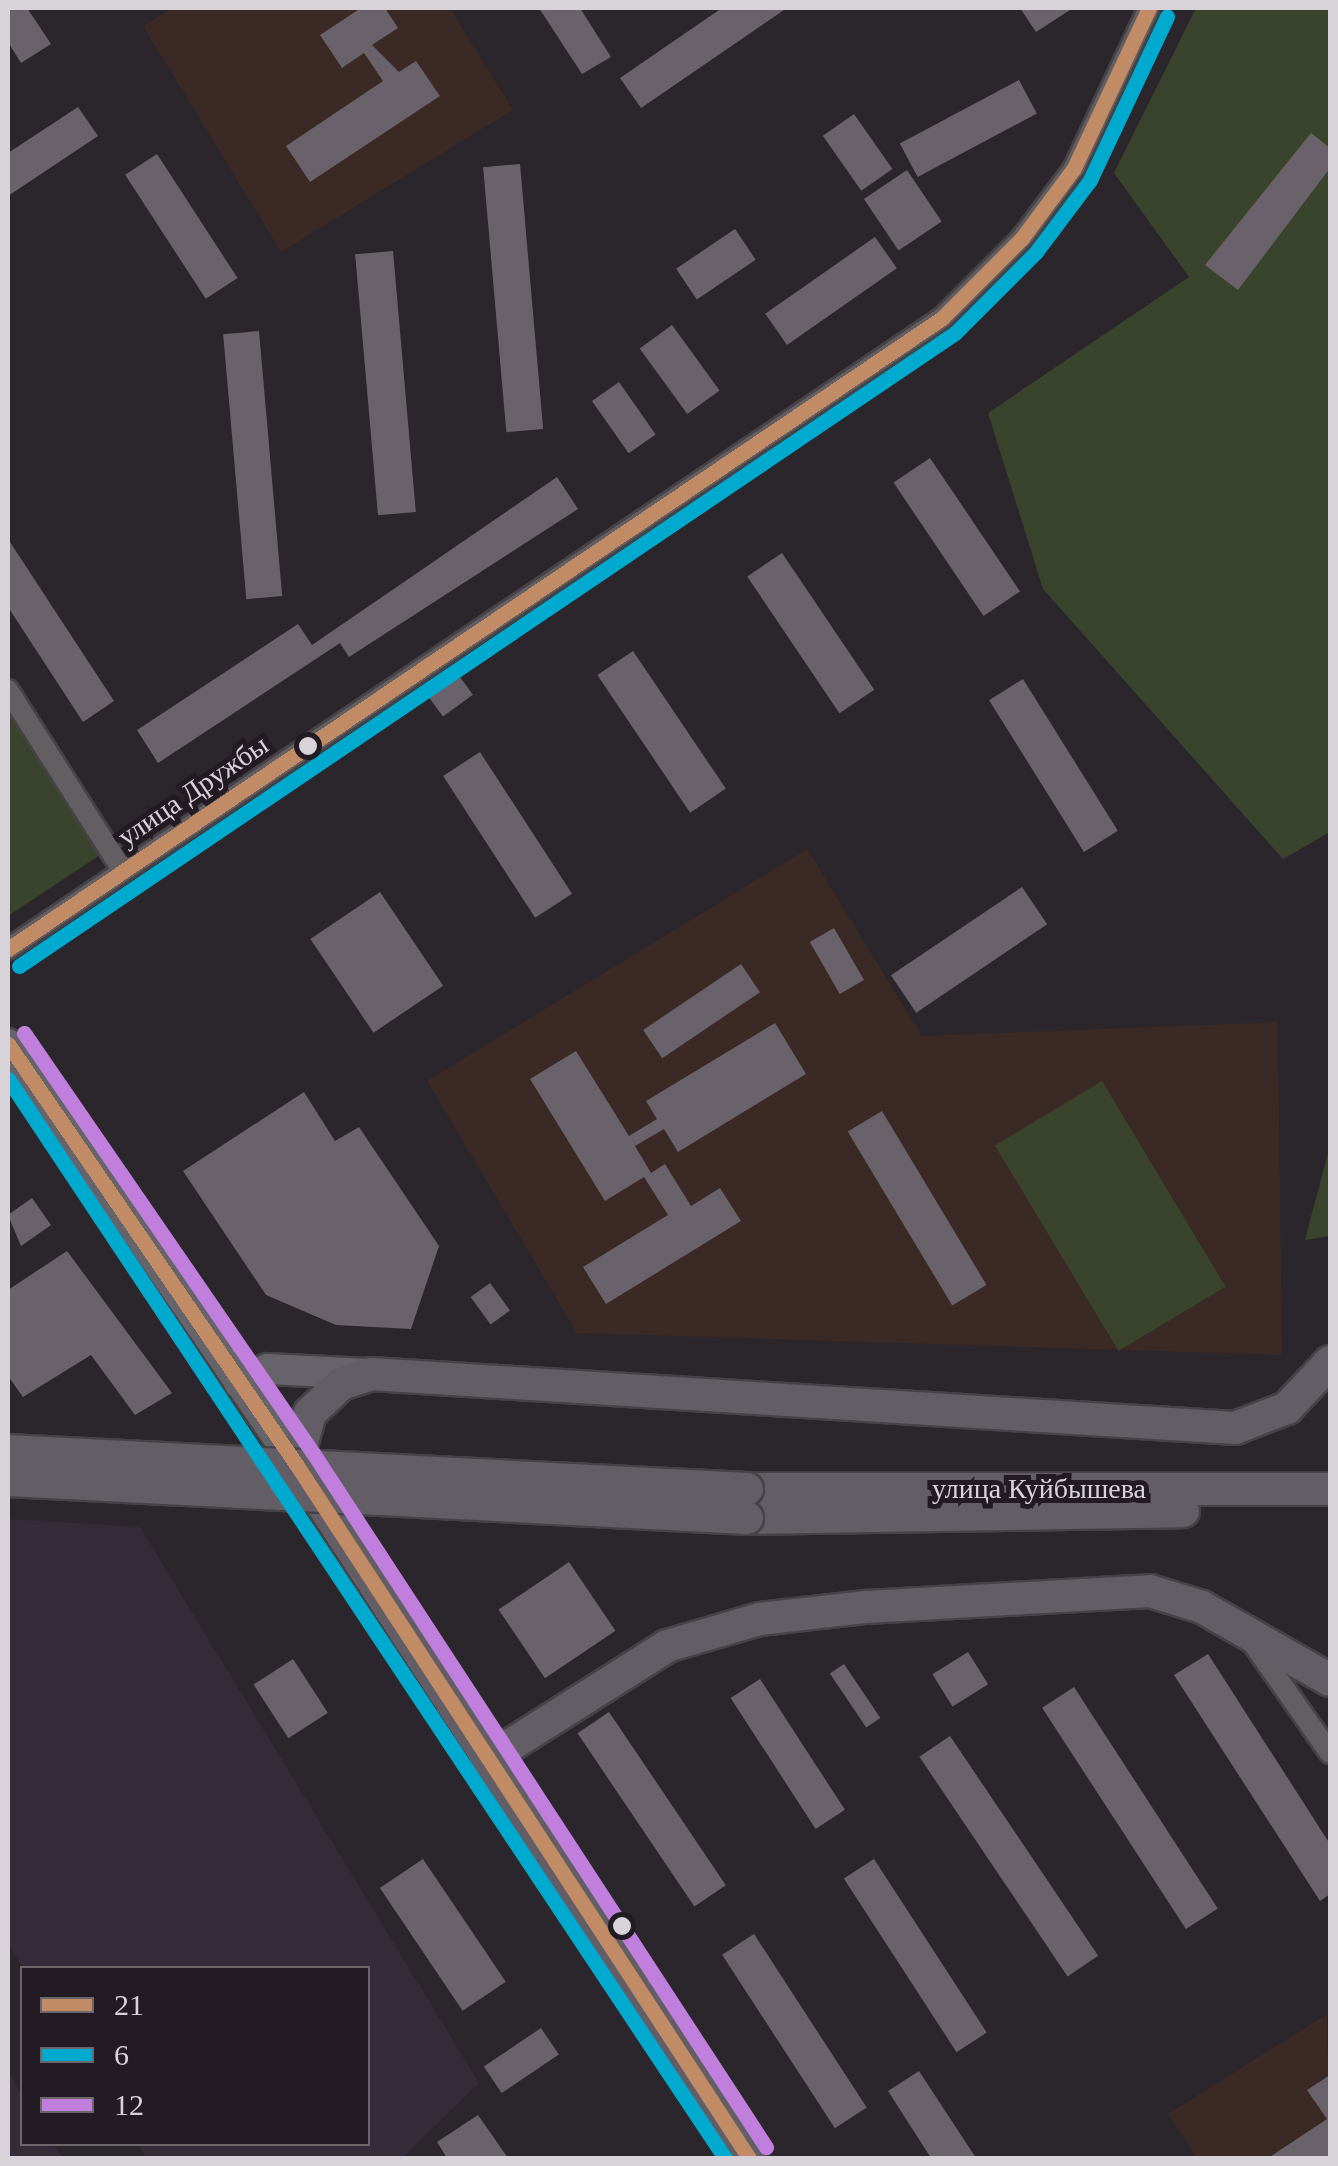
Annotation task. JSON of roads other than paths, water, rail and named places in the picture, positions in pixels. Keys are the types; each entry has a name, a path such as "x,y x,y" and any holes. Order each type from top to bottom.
{"main road":[{"path":"8,1044 296,1464 749,2158"},
{"path":"239,1383 268,1369 1235,1428 1287,1408 1330,1362"},
{"path":"296,1464 318,1402 371,1374"},
{"path":"8,1451 747,1504"},
{"path":"8,1480 747,1504"},
{"name":"улица Куйбышева","path":"747,1504 1330,1489"},
{"name":"улица Куйбышева","path":"747,1504 1330,1508"},
{"path":"486,1760 652,1652 760,1620 1119,1588 1179,1598 1324,1676"}],"street":[{"name":"улица Дружбы","path":"8,949 942,318 1022,238 1074,168 1149,8"},
{"path":"8,690 123,871"},
{"path":"1240,1628 1330,1752"},
{"path":"1300,1706 1324,1676"}]}
